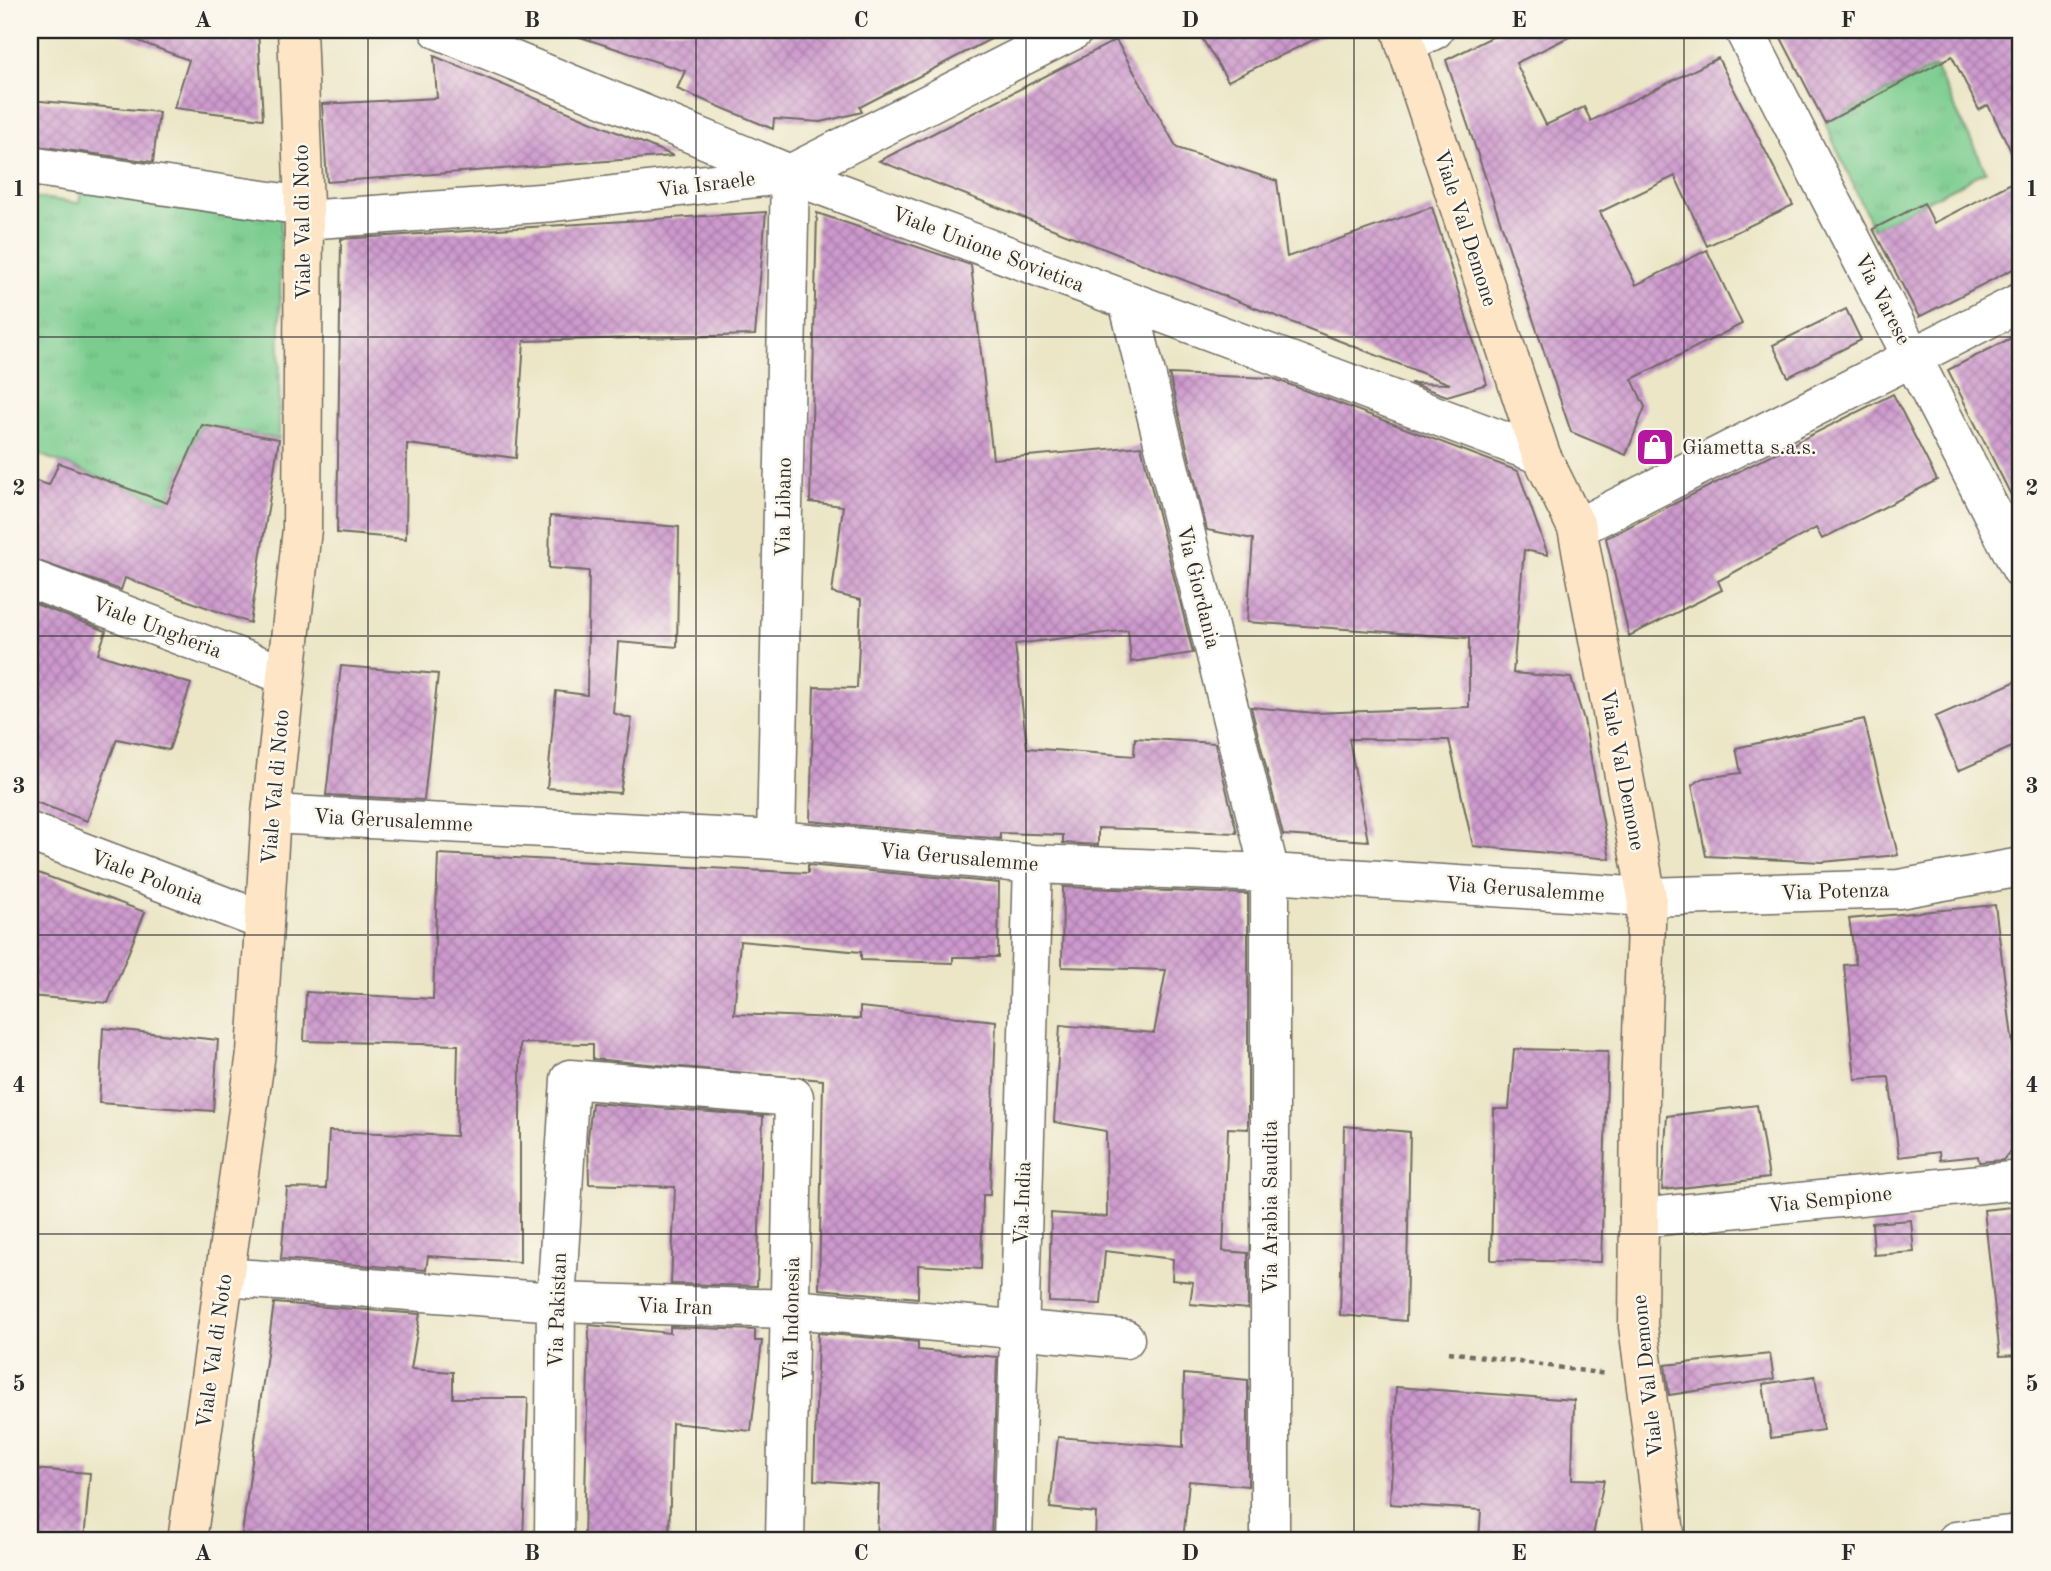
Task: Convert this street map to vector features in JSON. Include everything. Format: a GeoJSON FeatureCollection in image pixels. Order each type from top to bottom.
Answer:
{"type":"FeatureCollection","features":[{"type":"Feature","properties":{"kind":"street","name":"Viale Val di Noto"},"geometry":{"type":"LineString","coordinates":[[187,1541],[256,1053],[271,814],[302,529],[304,213],[297,30]]}},
{"type":"Feature","properties":{"kind":"street","name":"Viale Unione Sovietica"},"geometry":{"type":"LineString","coordinates":[[439,30],[790,174],[1541,455]]}},
{"type":"Feature","properties":{"kind":"street","name":"Via Israele"},"geometry":{"type":"LineString","coordinates":[[30,166],[304,213],[554,202],[790,174],[1074,30]]}},
{"type":"Feature","properties":{"kind":"street","name":"Via Varese"},"geometry":{"type":"LineString","coordinates":[[1744,30],[2021,569]]}},
{"type":"Feature","properties":{"kind":"street","name":"Viale Val Demone"},"geometry":{"type":"LineString","coordinates":[[1413,34],[1541,455],[1577,528],[1647,897],[1638,1326],[1666,1541]]}},
{"type":"Feature","properties":{"kind":"street","name":"Via Libano"},"geometry":{"type":"LineString","coordinates":[[776,840],[790,174]]}},
{"type":"Feature","properties":{"kind":"street","name":"Via Giordania"},"geometry":{"type":"LineString","coordinates":[[1128,301],[1270,873]]}},
{"type":"Feature","properties":{"kind":"street"},"geometry":{"type":"LineString","coordinates":[[1577,528],[2021,302]]}},
{"type":"Feature","properties":{"kind":"street","name":"Viale Ungheria"},"geometry":{"type":"LineString","coordinates":[[30,579],[285,675]]}},
{"type":"Feature","properties":{"kind":"street","name":"Via Gerusalemme"},"geometry":{"type":"LineString","coordinates":[[271,814],[776,840],[1033,864],[1270,873],[1647,897]]}},
{"type":"Feature","properties":{"kind":"street","name":"Viale Polonia"},"geometry":{"type":"LineString","coordinates":[[30,832],[264,920]]}},
{"type":"Feature","properties":{"kind":"street","name":"Via India"},"geometry":{"type":"LineString","coordinates":[[1013,1541],[1017,1328],[1033,864]]}},
{"type":"Feature","properties":{"kind":"street","name":"Via Potenza"},"geometry":{"type":"LineString","coordinates":[[1647,897],[1899,889],[2021,867]]}},
{"type":"Feature","properties":{"kind":"street","name":"Via Arabia Saudita"},"geometry":{"type":"LineString","coordinates":[[1270,873],[1270,1541]]}},
{"type":"Feature","properties":{"kind":"street","name":"Via Indonesia"},"geometry":{"type":"LineString","coordinates":[[570,1079],[794,1097],[792,1309],[785,1541]]}},
{"type":"Feature","properties":{"kind":"street","name":"Via Pakistan"},"geometry":{"type":"LineString","coordinates":[[554,1541],[556,1302],[570,1079]]}},
{"type":"Feature","properties":{"kind":"street","name":"Via Sempione"},"geometry":{"type":"LineString","coordinates":[[1639,1218],[2021,1180]]}},
{"type":"Feature","properties":{"kind":"street","name":"Via Iran"},"geometry":{"type":"LineString","coordinates":[[224,1277],[556,1302],[792,1309],[1125,1339]]}},
{"type":"Feature","properties":{"kind":"street"},"geometry":{"type":"LineString","coordinates":[[1956,1541],[2021,1534]]}},
{"type":"Feature","properties":{"kind":"path"},"geometry":{"type":"LineString","coordinates":[[1450,1352],[1645,1380]]}},
{"type":"Feature","properties":{"kind":"green space"},"geometry":{"type":"Polygon","coordinates":[[[1935,67],[1986,171],[1873,229],[1825,123],[1935,67]]]}},
{"type":"Feature","properties":{"kind":"green space"},"geometry":{"type":"Polygon","coordinates":[[[83,183],[281,215],[279,439],[202,425],[167,503],[30,451],[30,197],[79,203],[83,183]]]}},
{"type":"Feature","properties":{"kind":"building"},"geometry":{"type":"Polygon","coordinates":[[[117,30],[258,30],[263,119],[174,108],[189,60],[117,33],[117,30]]]}},
{"type":"Feature","properties":{"kind":"building"},"geometry":{"type":"Polygon","coordinates":[[[578,30],[1008,30],[860,107],[862,112],[821,122],[774,119],[773,129],[677,89],[685,71],[577,36],[578,30]]]}},
{"type":"Feature","properties":{"kind":"building"},"geometry":{"type":"Polygon","coordinates":[[[1197,30],[1334,30],[1228,81],[1197,30]]]}},
{"type":"Feature","properties":{"kind":"building"},"geometry":{"type":"Polygon","coordinates":[[[1506,30],[1583,30],[1516,63],[1546,125],[1584,107],[1591,121],[1718,58],[1793,205],[1707,246],[1675,176],[1600,212],[1636,285],[1707,250],[1742,324],[1632,379],[1645,407],[1626,455],[1571,432],[1446,60],[1506,30]]]}},
{"type":"Feature","properties":{"kind":"building"},"geometry":{"type":"Polygon","coordinates":[[[1777,30],[2021,30],[2021,171],[1988,105],[1979,110],[1952,56],[1825,123],[1777,30]]]}},
{"type":"Feature","properties":{"kind":"building"},"geometry":{"type":"Polygon","coordinates":[[[1116,40],[1177,148],[1277,181],[1287,257],[1432,207],[1487,384],[1447,396],[1410,383],[1450,384],[879,161],[1116,40]]]}},
{"type":"Feature","properties":{"kind":"building"},"geometry":{"type":"Polygon","coordinates":[[[434,56],[674,156],[327,182],[322,104],[437,98],[434,56]]]}},
{"type":"Feature","properties":{"kind":"building"},"geometry":{"type":"Polygon","coordinates":[[[30,100],[159,112],[153,162],[30,145],[30,100]]]}},
{"type":"Feature","properties":{"kind":"building"},"geometry":{"type":"Polygon","coordinates":[[[2021,178],[2021,265],[1919,317],[1873,229],[1924,203],[1934,223],[2021,178]]]}},
{"type":"Feature","properties":{"kind":"building"},"geometry":{"type":"Polygon","coordinates":[[[766,212],[755,335],[524,341],[516,458],[407,444],[406,539],[337,533],[341,239],[766,212]]]}},
{"type":"Feature","properties":{"kind":"building"},"geometry":{"type":"Polygon","coordinates":[[[817,213],[971,265],[993,459],[1141,446],[1193,653],[1131,662],[1128,630],[1015,644],[1027,748],[1134,756],[1135,738],[1215,743],[1237,833],[1098,828],[1098,845],[1063,843],[1063,835],[1000,833],[1000,839],[810,821],[814,687],[857,688],[861,600],[832,593],[843,506],[810,502],[817,213]]]}},
{"type":"Feature","properties":{"kind":"building"},"geometry":{"type":"Polygon","coordinates":[[[1846,309],[1861,340],[1788,377],[1773,345],[1846,309]]]}},
{"type":"Feature","properties":{"kind":"building"},"geometry":{"type":"Polygon","coordinates":[[[2021,333],[2021,515],[1948,370],[2021,333]]]}},
{"type":"Feature","properties":{"kind":"building"},"geometry":{"type":"Polygon","coordinates":[[[1169,374],[1272,378],[1518,471],[1548,555],[1524,550],[1513,673],[1571,678],[1584,720],[1610,859],[1473,846],[1449,740],[1349,739],[1368,841],[1283,835],[1251,707],[1315,713],[1469,707],[1469,638],[1247,622],[1253,539],[1207,530],[1169,374]]]}},
{"type":"Feature","properties":{"kind":"building"},"geometry":{"type":"Polygon","coordinates":[[[1893,394],[1937,480],[1822,539],[1816,528],[1718,581],[1722,590],[1629,636],[1606,538],[1893,394]]]}},
{"type":"Feature","properties":{"kind":"building"},"geometry":{"type":"Polygon","coordinates":[[[202,425],[279,439],[250,623],[125,578],[121,590],[30,558],[30,479],[49,485],[59,463],[167,503],[202,425]]]}},
{"type":"Feature","properties":{"kind":"building"},"geometry":{"type":"Polygon","coordinates":[[[550,516],[679,527],[677,647],[618,642],[613,713],[632,719],[620,793],[547,788],[556,691],[587,695],[589,571],[549,568],[550,516]]]}},
{"type":"Feature","properties":{"kind":"building"},"geometry":{"type":"Polygon","coordinates":[[[30,602],[106,631],[98,654],[191,684],[169,750],[117,739],[87,821],[30,800],[30,602]]]}},
{"type":"Feature","properties":{"kind":"building"},"geometry":{"type":"Polygon","coordinates":[[[341,666],[438,674],[424,800],[326,795],[341,666]]]}},
{"type":"Feature","properties":{"kind":"building"},"geometry":{"type":"Polygon","coordinates":[[[2021,679],[2021,743],[1958,771],[1935,717],[2021,679]]]}},
{"type":"Feature","properties":{"kind":"building"},"geometry":{"type":"Polygon","coordinates":[[[1864,719],[1898,855],[1822,862],[1706,856],[1692,785],[1704,778],[1741,773],[1736,748],[1864,719]]]}},
{"type":"Feature","properties":{"kind":"building"},"geometry":{"type":"Polygon","coordinates":[[[438,854],[808,873],[808,865],[999,883],[998,957],[953,957],[953,963],[861,960],[861,952],[740,941],[734,1014],[860,1019],[860,1007],[996,1021],[990,1195],[983,1195],[981,1269],[918,1265],[918,1298],[819,1289],[823,1080],[593,1059],[593,1044],[520,1043],[520,1262],[428,1256],[426,1270],[281,1259],[287,1188],[326,1189],[329,1131],[456,1136],[458,1045],[304,1041],[306,992],[433,999],[438,854]]]}},
{"type":"Feature","properties":{"kind":"building"},"geometry":{"type":"Polygon","coordinates":[[[30,870],[145,912],[108,1003],[30,996],[30,870]]]}},
{"type":"Feature","properties":{"kind":"building"},"geometry":{"type":"Polygon","coordinates":[[[1063,887],[1248,894],[1248,1129],[1228,1128],[1223,1251],[1248,1253],[1248,1309],[1190,1304],[1193,1282],[1172,1280],[1173,1259],[1105,1251],[1101,1304],[1049,1302],[1051,1213],[1107,1217],[1106,1131],[1054,1122],[1060,1025],[1154,1033],[1166,970],[1062,967],[1063,887]]]}},
{"type":"Feature","properties":{"kind":"building"},"geometry":{"type":"Polygon","coordinates":[[[1995,905],[2021,1107],[2021,1137],[2003,1160],[1979,1162],[1978,1156],[1940,1160],[1939,1152],[1899,1157],[1889,1077],[1855,1079],[1844,965],[1856,964],[1849,919],[1995,905]]]}},
{"type":"Feature","properties":{"kind":"building"},"geometry":{"type":"Polygon","coordinates":[[[103,1028],[218,1040],[213,1111],[99,1103],[103,1028]]]}},
{"type":"Feature","properties":{"kind":"building"},"geometry":{"type":"Polygon","coordinates":[[[1514,1049],[1608,1051],[1601,1262],[1491,1260],[1494,1109],[1509,1109],[1514,1049]]]}},
{"type":"Feature","properties":{"kind":"building"},"geometry":{"type":"Polygon","coordinates":[[[592,1103],[763,1116],[757,1286],[671,1284],[675,1187],[589,1184],[588,1138],[592,1103]]]}},
{"type":"Feature","properties":{"kind":"building"},"geometry":{"type":"Polygon","coordinates":[[[1757,1105],[1769,1178],[1662,1190],[1667,1116],[1757,1105]]]}},
{"type":"Feature","properties":{"kind":"building"},"geometry":{"type":"Polygon","coordinates":[[[1344,1126],[1410,1132],[1406,1321],[1340,1315],[1344,1126]]]}},
{"type":"Feature","properties":{"kind":"building"},"geometry":{"type":"Polygon","coordinates":[[[2021,1206],[2021,1355],[2000,1356],[1984,1210],[2021,1206]]]}},
{"type":"Feature","properties":{"kind":"building"},"geometry":{"type":"Polygon","coordinates":[[[1911,1220],[1914,1252],[1874,1255],[1872,1223],[1911,1220]]]}},
{"type":"Feature","properties":{"kind":"building"},"geometry":{"type":"Polygon","coordinates":[[[274,1303],[420,1314],[411,1369],[453,1372],[453,1398],[528,1398],[523,1541],[241,1541],[274,1303]]]}},
{"type":"Feature","properties":{"kind":"building"},"geometry":{"type":"Polygon","coordinates":[[[589,1325],[670,1333],[670,1327],[755,1330],[755,1341],[762,1341],[751,1431],[672,1423],[669,1541],[584,1541],[589,1325]]]}},
{"type":"Feature","properties":{"kind":"building"},"geometry":{"type":"Polygon","coordinates":[[[818,1333],[918,1342],[918,1350],[997,1357],[991,1541],[877,1541],[879,1485],[814,1480],[818,1333]]]}},
{"type":"Feature","properties":{"kind":"building"},"geometry":{"type":"Polygon","coordinates":[[[1770,1354],[1774,1379],[1669,1395],[1665,1365],[1770,1354]]]}},
{"type":"Feature","properties":{"kind":"building"},"geometry":{"type":"Polygon","coordinates":[[[1184,1374],[1248,1380],[1248,1486],[1189,1481],[1183,1541],[1095,1541],[1096,1513],[1050,1508],[1058,1437],[1183,1447],[1184,1374]]]}},
{"type":"Feature","properties":{"kind":"building"},"geometry":{"type":"Polygon","coordinates":[[[1815,1376],[1823,1430],[1771,1438],[1763,1384],[1815,1376]]]}},
{"type":"Feature","properties":{"kind":"building"},"geometry":{"type":"Polygon","coordinates":[[[1396,1387],[1574,1400],[1572,1479],[1604,1480],[1592,1541],[1479,1541],[1481,1510],[1390,1504],[1396,1387]]]}},
{"type":"Feature","properties":{"kind":"building"},"geometry":{"type":"Polygon","coordinates":[[[30,1469],[90,1473],[84,1541],[30,1541],[30,1469]]]}},
{"type":"Feature","properties":{"kind":"place","name":"Giametta s.a.s."},"geometry":{"type":"Point","coordinates":[1655,447]}}]}
